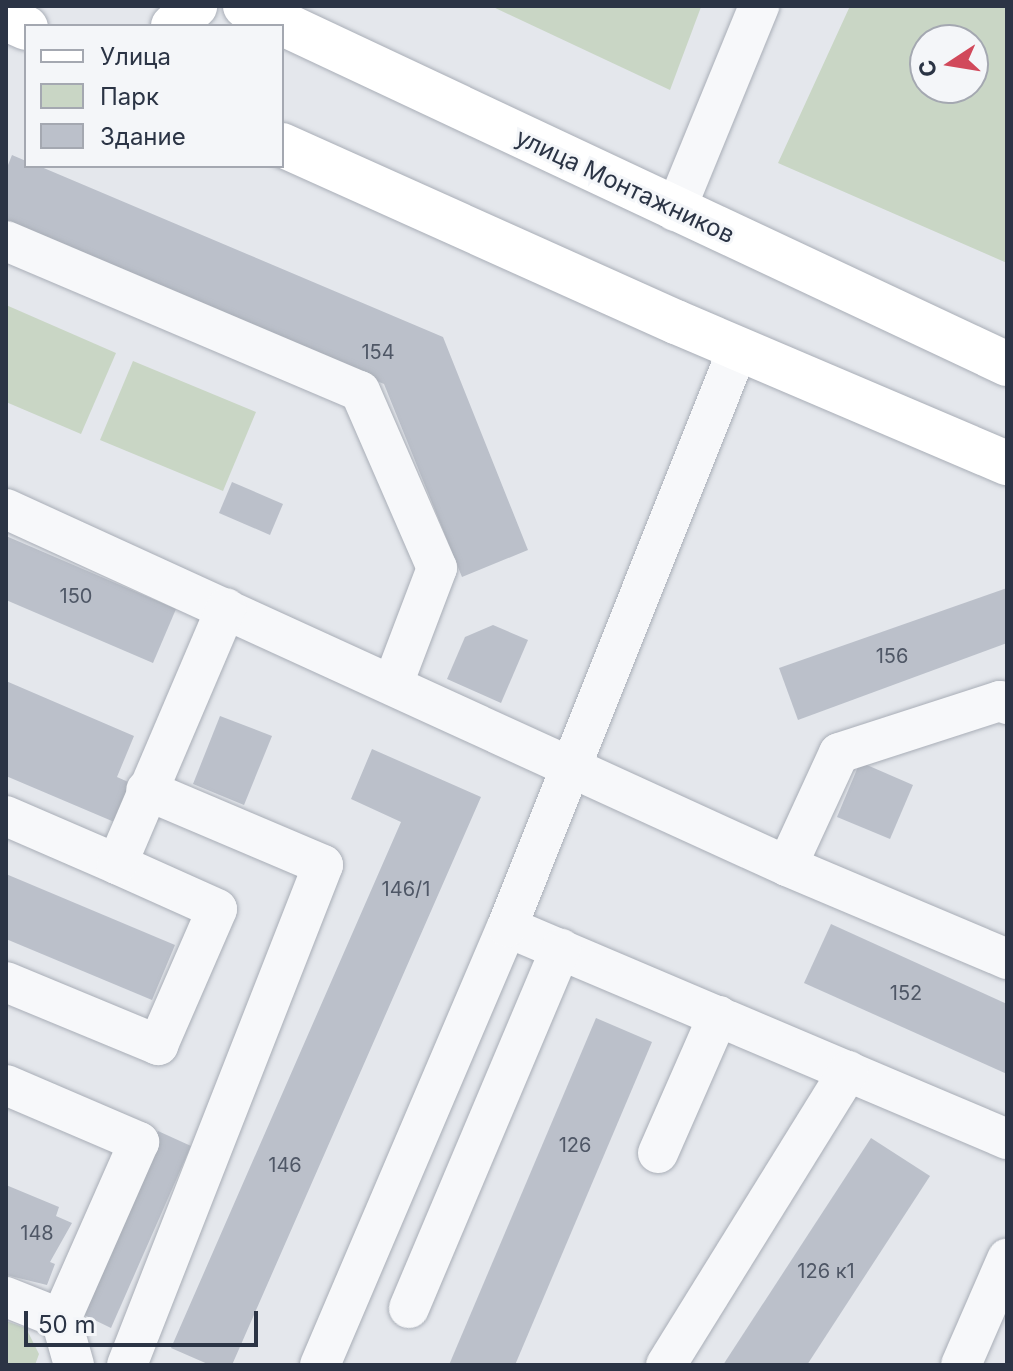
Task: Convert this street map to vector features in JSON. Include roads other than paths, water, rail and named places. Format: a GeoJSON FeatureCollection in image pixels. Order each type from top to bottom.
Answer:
{"type":"FeatureCollection","features":[{"type":"Feature","properties":{"kind":"main road"},"geometry":{"type":"LineString","coordinates":[[175,24],[195,6]]}},
{"type":"Feature","properties":{"kind":"main road","name":"улица Монтажников"},"geometry":{"type":"LineString","coordinates":[[245,6],[283,24]]}},
{"type":"Feature","properties":{"kind":"main road","name":"улица Монтажников"},"geometry":{"type":"LineString","coordinates":[[284,25],[675,211],[1007,364]]}},
{"type":"Feature","properties":{"kind":"main road"},"geometry":{"type":"LineString","coordinates":[[284,146],[738,349],[1007,463]]}},
{"type":"Feature","properties":{"kind":"street"},"geometry":{"type":"LineString","coordinates":[[675,211],[759,6]]}},
{"type":"Feature","properties":{"kind":"street"},"geometry":{"type":"LineString","coordinates":[[6,241],[360,391],[437,568],[393,684]]}},
{"type":"Feature","properties":{"kind":"street"},"geometry":{"type":"LineString","coordinates":[[320,1365],[507,927],[738,349]]}},
{"type":"Feature","properties":{"kind":"street"},"geometry":{"type":"LineString","coordinates":[[6,509],[393,684],[571,769],[787,866],[1007,959]]}},
{"type":"Feature","properties":{"kind":"street"},"geometry":{"type":"LineString","coordinates":[[117,864],[226,608]]}},
{"type":"Feature","properties":{"kind":"street"},"geometry":{"type":"LineString","coordinates":[[787,866],[839,753],[1000,701],[1007,704]]}},
{"type":"Feature","properties":{"kind":"street"},"geometry":{"type":"LineString","coordinates":[[127,1365],[323,865],[146,790]]}},
{"type":"Feature","properties":{"kind":"street"},"geometry":{"type":"LineString","coordinates":[[6,816],[217,909],[158,1045],[6,982]]}},
{"type":"Feature","properties":{"kind":"street"},"geometry":{"type":"LineString","coordinates":[[507,927],[1007,1139]]}},
{"type":"Feature","properties":{"kind":"street"},"geometry":{"type":"LineString","coordinates":[[409,1308],[561,949]]}},
{"type":"Feature","properties":{"kind":"street"},"geometry":{"type":"LineString","coordinates":[[658,1153],[718,1016]]}},
{"type":"Feature","properties":{"kind":"street"},"geometry":{"type":"LineString","coordinates":[[666,1365],[848,1071]]}},
{"type":"Feature","properties":{"kind":"street"},"geometry":{"type":"LineString","coordinates":[[6,1085],[139,1142],[61,1319],[74,1365]]}},
{"type":"Feature","properties":{"kind":"street"},"geometry":{"type":"LineString","coordinates":[[961,1365],[1007,1259]]}},
{"type":"Feature","properties":{"kind":"street"},"geometry":{"type":"LineString","coordinates":[[6,1297],[61,1319]]}}]}
